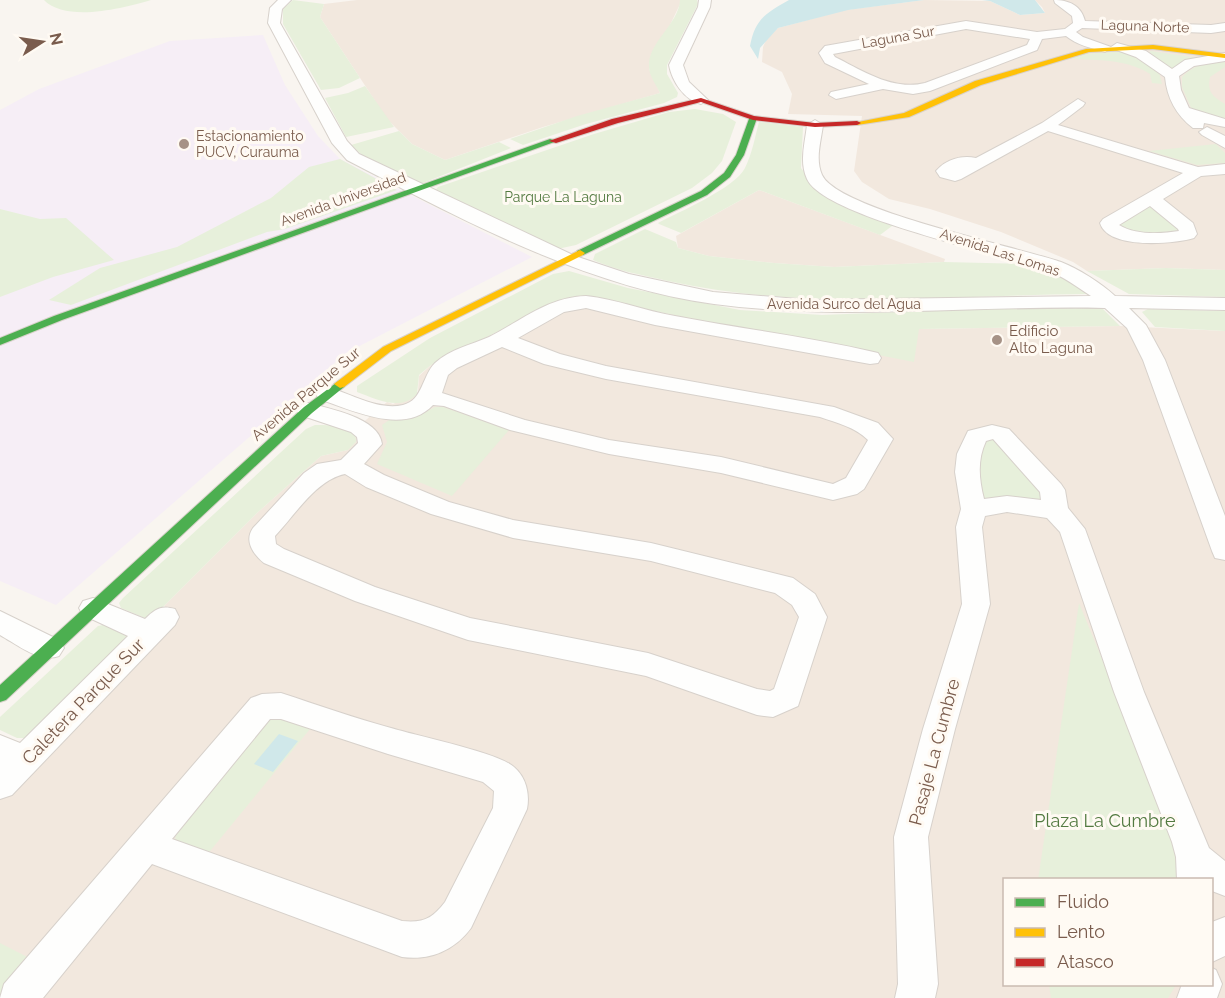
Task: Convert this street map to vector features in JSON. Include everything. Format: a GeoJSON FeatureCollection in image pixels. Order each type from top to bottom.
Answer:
{"type":"FeatureCollection","features":[{"type":"Feature","properties":{"kind":"street","name":"Avenida Surco del Agua"},"geometry":{"type":"LineString","coordinates":[[285,0],[276,8],[274,23],[340,143],[353,157],[567,261],[624,279],[713,298],[757,303],[821,306],[1112,301],[1225,304]]}},
{"type":"Feature","properties":{"kind":"street"},"geometry":{"type":"LineString","coordinates":[[705,0],[676,65],[676,71],[688,89],[701,100],[721,109],[753,118],[815,125],[866,123],[906,115],[978,83],[1081,51],[1111,48]]}},
{"type":"Feature","properties":{"kind":"street","name":"Laguna Norte"},"geometry":{"type":"LineString","coordinates":[[1059,1],[1073,9],[1079,18],[1074,28],[1225,28]]}},
{"type":"Feature","properties":{"kind":"street","name":"Laguna Sur"},"geometry":{"type":"LineString","coordinates":[[1041,35],[1032,47],[1017,54],[924,88],[909,89],[883,85],[830,60],[826,53],[830,49],[966,25],[1041,35],[1074,28]]}},
{"type":"Feature","properties":{"kind":"street"},"geometry":{"type":"LineString","coordinates":[[1074,28],[1079,40],[1111,48],[1225,56]]}},
{"type":"Feature","properties":{"kind":"street"},"geometry":{"type":"LineString","coordinates":[[1041,35],[1066,42],[1081,51]]}},
{"type":"Feature","properties":{"kind":"street"},"geometry":{"type":"LineString","coordinates":[[1147,51],[1172,75],[1173,88],[1182,109],[1225,135]]}},
{"type":"Feature","properties":{"kind":"street"},"geometry":{"type":"LineString","coordinates":[[1172,75],[1201,56]]}},
{"type":"Feature","properties":{"kind":"street","name":"Laguna Sur"},"geometry":{"type":"LineString","coordinates":[[836,95],[883,85]]}},
{"type":"Feature","properties":{"kind":"street"},"geometry":{"type":"LineString","coordinates":[[673,106],[684,100],[688,89]]}},
{"type":"Feature","properties":{"kind":"street","name":"Avenida Universidad"},"geometry":{"type":"LineString","coordinates":[[0,342],[69,314],[590,128],[701,100]]}},
{"type":"Feature","properties":{"kind":"street"},"geometry":{"type":"LineString","coordinates":[[977,163],[1047,126],[1078,103]]}},
{"type":"Feature","properties":{"kind":"street"},"geometry":{"type":"LineString","coordinates":[[673,106],[721,109]]}},
{"type":"Feature","properties":{"kind":"street"},"geometry":{"type":"LineString","coordinates":[[1062,114],[1097,141]]}},
{"type":"Feature","properties":{"kind":"street","name":"Avenida Parque Sur"},"geometry":{"type":"LineString","coordinates":[[0,695],[327,394],[387,349],[480,301],[704,193],[727,176],[740,154],[753,118]]}},
{"type":"Feature","properties":{"kind":"street","name":"Avenida Las Lomas"},"geometry":{"type":"LineString","coordinates":[[815,125],[810,161],[815,179],[837,197],[870,212],[1056,267],[1083,281],[1112,301],[1136,325],[1154,360],[1225,551]]}},
{"type":"Feature","properties":{"kind":"street"},"geometry":{"type":"LineString","coordinates":[[1210,125],[1225,143]]}},
{"type":"Feature","properties":{"kind":"street"},"geometry":{"type":"LineString","coordinates":[[1047,126],[1197,172],[1225,169]]}},
{"type":"Feature","properties":{"kind":"street"},"geometry":{"type":"LineString","coordinates":[[1153,200],[1197,172]]}},
{"type":"Feature","properties":{"kind":"street"},"geometry":{"type":"LineString","coordinates":[[327,394],[377,410],[395,413],[413,409],[428,398],[435,376],[450,363],[501,339],[563,305],[585,301],[651,318],[812,345],[870,358]]}},
{"type":"Feature","properties":{"kind":"street"},"geometry":{"type":"LineString","coordinates":[[428,398],[447,400],[518,425],[609,447],[721,465],[833,492],[850,488],[858,482],[881,440],[876,430],[840,416],[586,366],[551,358],[501,339]]}},
{"type":"Feature","properties":{"kind":"street"},"geometry":{"type":"LineString","coordinates":[[308,410],[358,427],[369,435],[368,448],[349,466],[327,470],[313,479],[262,534],[261,542],[274,556],[365,594],[468,629],[562,650],[648,665],[757,702],[773,704],[787,697],[813,617],[809,604],[802,595],[783,585],[651,552],[513,529],[440,508],[375,481],[349,466]]}},
{"type":"Feature","properties":{"kind":"street","name":"Pasaje La Cumbre"},"geometry":{"type":"LineString","coordinates":[[915,998],[918,984],[911,837],[939,729],[976,604],[969,528],[974,509],[965,474],[976,436],[992,432],[1002,434],[1052,490],[1055,511],[1072,529],[1194,868],[1225,879]]}},
{"type":"Feature","properties":{"kind":"street"},"geometry":{"type":"LineString","coordinates":[[974,509],[1007,504],[1055,511]]}},
{"type":"Feature","properties":{"kind":"street","name":"Caletera Parque Sur"},"geometry":{"type":"LineString","coordinates":[[0,785],[13,754],[157,625],[93,608]]}},
{"type":"Feature","properties":{"kind":"street"},"geometry":{"type":"LineString","coordinates":[[0,622],[49,648]]}},
{"type":"Feature","properties":{"kind":"street"},"geometry":{"type":"LineString","coordinates":[[18,998],[262,707],[281,706],[388,741],[492,770],[501,775],[512,790],[510,809],[451,926],[440,935],[415,942],[146,846]]}},
{"type":"Feature","properties":{"kind":"shaded area"},"geometry":{"type":"Polygon","coordinates":[[[357,0],[680,0],[681,2],[649,69],[660,93],[543,127],[445,160],[412,144],[387,119],[320,17],[324,4],[357,0]]]}},
{"type":"Feature","properties":{"kind":"shaded area"},"geometry":{"type":"Polygon","coordinates":[[[924,0],[990,1],[1020,15],[1045,13],[1035,0],[1225,0],[1225,270],[1166,268],[1087,271],[1073,262],[1001,232],[930,209],[889,199],[862,182],[854,171],[862,116],[788,114],[792,94],[782,72],[762,62],[763,47],[767,38],[778,28],[845,10],[924,0]]]}},
{"type":"Feature","properties":{"kind":"shaded area"},"geometry":{"type":"Polygon","coordinates":[[[263,35],[285,85],[318,136],[340,159],[532,257],[346,353],[56,605],[0,581],[0,110],[39,89],[170,41],[263,35]]]}},
{"type":"Feature","properties":{"kind":"shaded area"},"geometry":{"type":"Polygon","coordinates":[[[759,190],[945,259],[944,262],[834,267],[709,256],[678,248],[676,236],[759,190]]]}},
{"type":"Feature","properties":{"kind":"shaded area"},"geometry":{"type":"Polygon","coordinates":[[[577,296],[656,313],[919,329],[1120,326],[1225,331],[1225,998],[0,998],[0,796],[178,613],[164,606],[257,513],[321,456],[348,450],[353,431],[387,402],[393,404],[418,392],[419,376],[431,365],[562,299],[577,296]]]}},
{"type":"Feature","properties":{"kind":"green space"},"geometry":{"type":"Polygon","coordinates":[[[44,0],[151,0],[111,10],[80,12],[54,7],[44,0]]]}},
{"type":"Feature","properties":{"kind":"green space"},"geometry":{"type":"Polygon","coordinates":[[[293,0],[324,4],[320,17],[360,78],[339,88],[321,90],[283,24],[283,9],[293,0]]]}},
{"type":"Feature","properties":{"kind":"green space"},"geometry":{"type":"Polygon","coordinates":[[[680,0],[697,0],[698,4],[667,65],[667,74],[678,93],[677,97],[664,103],[586,124],[523,145],[510,139],[577,116],[660,93],[650,74],[650,58],[674,17],[680,0]]]}},
{"type":"Feature","properties":{"kind":"green space"},"geometry":{"type":"Polygon","coordinates":[[[1128,51],[1159,72],[1162,84],[1152,83],[1150,74],[1132,65],[1112,61],[1071,59],[1084,54],[1128,51]]]}},
{"type":"Feature","properties":{"kind":"green space"},"geometry":{"type":"Polygon","coordinates":[[[1151,51],[1198,58],[1171,69],[1148,53],[1151,51]]]}},
{"type":"Feature","properties":{"kind":"green space"},"geometry":{"type":"Polygon","coordinates":[[[1225,59],[1225,67],[1210,77],[1209,86],[1214,96],[1225,104],[1225,122],[1192,110],[1182,87],[1182,77],[1202,64],[1225,59]]]}},
{"type":"Feature","properties":{"kind":"green space"},"geometry":{"type":"Polygon","coordinates":[[[365,86],[394,127],[346,137],[325,98],[348,93],[365,86]]]}},
{"type":"Feature","properties":{"kind":"green space","name":"Parque La Laguna"},"geometry":{"type":"Polygon","coordinates":[[[695,109],[723,114],[736,122],[722,161],[712,173],[692,188],[576,245],[562,248],[547,247],[435,191],[438,187],[594,134],[669,112],[695,109]]]}},
{"type":"Feature","properties":{"kind":"green space"},"geometry":{"type":"Polygon","coordinates":[[[759,122],[803,127],[801,168],[815,186],[896,223],[880,235],[759,190],[681,233],[659,224],[719,191],[739,176],[750,157],[759,122]]]}},
{"type":"Feature","properties":{"kind":"green space"},"geometry":{"type":"Polygon","coordinates":[[[399,131],[412,144],[445,160],[499,142],[511,148],[423,183],[415,182],[362,155],[351,145],[399,131]]]}},
{"type":"Feature","properties":{"kind":"green space"},"geometry":{"type":"Polygon","coordinates":[[[1216,144],[1225,153],[1225,163],[1197,165],[1149,151],[1216,144]]]}},
{"type":"Feature","properties":{"kind":"green space"},"geometry":{"type":"Polygon","coordinates":[[[340,159],[397,190],[285,229],[267,232],[71,305],[49,300],[100,268],[177,247],[271,198],[309,167],[340,159]]]}},
{"type":"Feature","properties":{"kind":"green space"},"geometry":{"type":"Polygon","coordinates":[[[1150,206],[1184,228],[1180,233],[1128,234],[1115,226],[1150,206]]]}},
{"type":"Feature","properties":{"kind":"green space"},"geometry":{"type":"Polygon","coordinates":[[[0,209],[40,219],[66,218],[114,260],[53,277],[0,297],[0,209]]]}},
{"type":"Feature","properties":{"kind":"green space"},"geometry":{"type":"Polygon","coordinates":[[[645,229],[676,242],[678,248],[709,256],[774,263],[834,267],[944,262],[1032,264],[1054,272],[1089,294],[878,300],[773,296],[668,281],[621,270],[593,260],[595,254],[645,229]]]}},
{"type":"Feature","properties":{"kind":"green space"},"geometry":{"type":"Polygon","coordinates":[[[1166,268],[1225,270],[1225,297],[1129,294],[1087,271],[1166,268]]]}},
{"type":"Feature","properties":{"kind":"green space"},"geometry":{"type":"Polygon","coordinates":[[[569,271],[628,288],[740,310],[822,315],[1027,307],[1102,308],[1120,326],[919,329],[914,362],[577,296],[562,299],[431,365],[419,375],[417,394],[411,399],[404,402],[388,402],[357,392],[357,386],[430,338],[553,274],[569,271]]]}},
{"type":"Feature","properties":{"kind":"green space"},"geometry":{"type":"Polygon","coordinates":[[[1148,309],[1225,311],[1225,331],[1155,327],[1142,312],[1148,309]]]}},
{"type":"Feature","properties":{"kind":"green space"},"geometry":{"type":"Polygon","coordinates":[[[435,407],[443,407],[509,430],[452,496],[377,464],[387,442],[382,425],[392,418],[416,417],[435,407]]]}},
{"type":"Feature","properties":{"kind":"green space"},"geometry":{"type":"Polygon","coordinates":[[[315,425],[347,429],[355,436],[356,442],[348,450],[321,456],[257,513],[152,618],[145,618],[121,608],[119,603],[123,598],[306,429],[315,425]]]}},
{"type":"Feature","properties":{"kind":"green space"},"geometry":{"type":"Polygon","coordinates":[[[991,436],[1046,490],[1050,507],[980,501],[979,443],[991,436]]]}},
{"type":"Feature","properties":{"kind":"green space","name":"Plaza La Cumbre"},"geometry":{"type":"Polygon","coordinates":[[[1079,603],[1177,842],[1183,878],[1038,878],[1079,603]]]}},
{"type":"Feature","properties":{"kind":"green space"},"geometry":{"type":"Polygon","coordinates":[[[107,624],[132,635],[26,738],[17,738],[0,730],[0,717],[98,626],[107,624]]]}},
{"type":"Feature","properties":{"kind":"green space"},"geometry":{"type":"Polygon","coordinates":[[[280,716],[310,729],[206,856],[175,841],[177,825],[266,721],[280,716]]]}},
{"type":"Feature","properties":{"kind":"green space"},"geometry":{"type":"Polygon","coordinates":[[[0,943],[37,962],[0,998],[0,943]]]}},
{"type":"Feature","properties":{"kind":"green space"},"geometry":{"type":"Polygon","coordinates":[[[1049,986],[1175,986],[1168,998],[1051,998],[1049,986]]]}},
{"type":"Feature","properties":{"kind":"water"},"geometry":{"type":"Polygon","coordinates":[[[789,0],[924,0],[848,10],[778,28],[760,48],[758,59],[750,46],[758,23],[768,13],[789,0]]]}},
{"type":"Feature","properties":{"kind":"water"},"geometry":{"type":"Polygon","coordinates":[[[982,0],[1035,0],[1045,13],[1020,15],[990,1],[982,0]]]}},
{"type":"Feature","properties":{"kind":"water"},"geometry":{"type":"Polygon","coordinates":[[[279,734],[298,741],[273,772],[254,764],[279,734]]]}},
{"type":"Feature","properties":{"kind":"traffic: fast"},"geometry":{"type":"LineString","coordinates":[[580,253],[704,193],[727,175],[740,155],[753,118]]}},
{"type":"Feature","properties":{"kind":"traffic: fast"},"geometry":{"type":"LineString","coordinates":[[0,342],[58,318],[553,141]]}},
{"type":"Feature","properties":{"kind":"traffic: fast"},"geometry":{"type":"LineString","coordinates":[[0,695],[308,410],[340,384]]}},
{"type":"Feature","properties":{"kind":"traffic: slow"},"geometry":{"type":"LineString","coordinates":[[857,123],[906,115],[978,83],[1088,50],[1153,47],[1225,56]]}},
{"type":"Feature","properties":{"kind":"traffic: slow"},"geometry":{"type":"LineString","coordinates":[[340,384],[387,349],[580,253]]}},
{"type":"Feature","properties":{"kind":"traffic: jam"},"geometry":{"type":"LineString","coordinates":[[553,141],[615,121],[701,100],[753,118],[815,125],[857,123]]}},
{"type":"Feature","properties":{"kind":"place","name":"Estacionamiento PUCV, Curauma"},"geometry":{"type":"Point","coordinates":[184,144]}},
{"type":"Feature","properties":{"kind":"place","name":"Edificio Alto Laguna"},"geometry":{"type":"Point","coordinates":[997,340]}}]}
